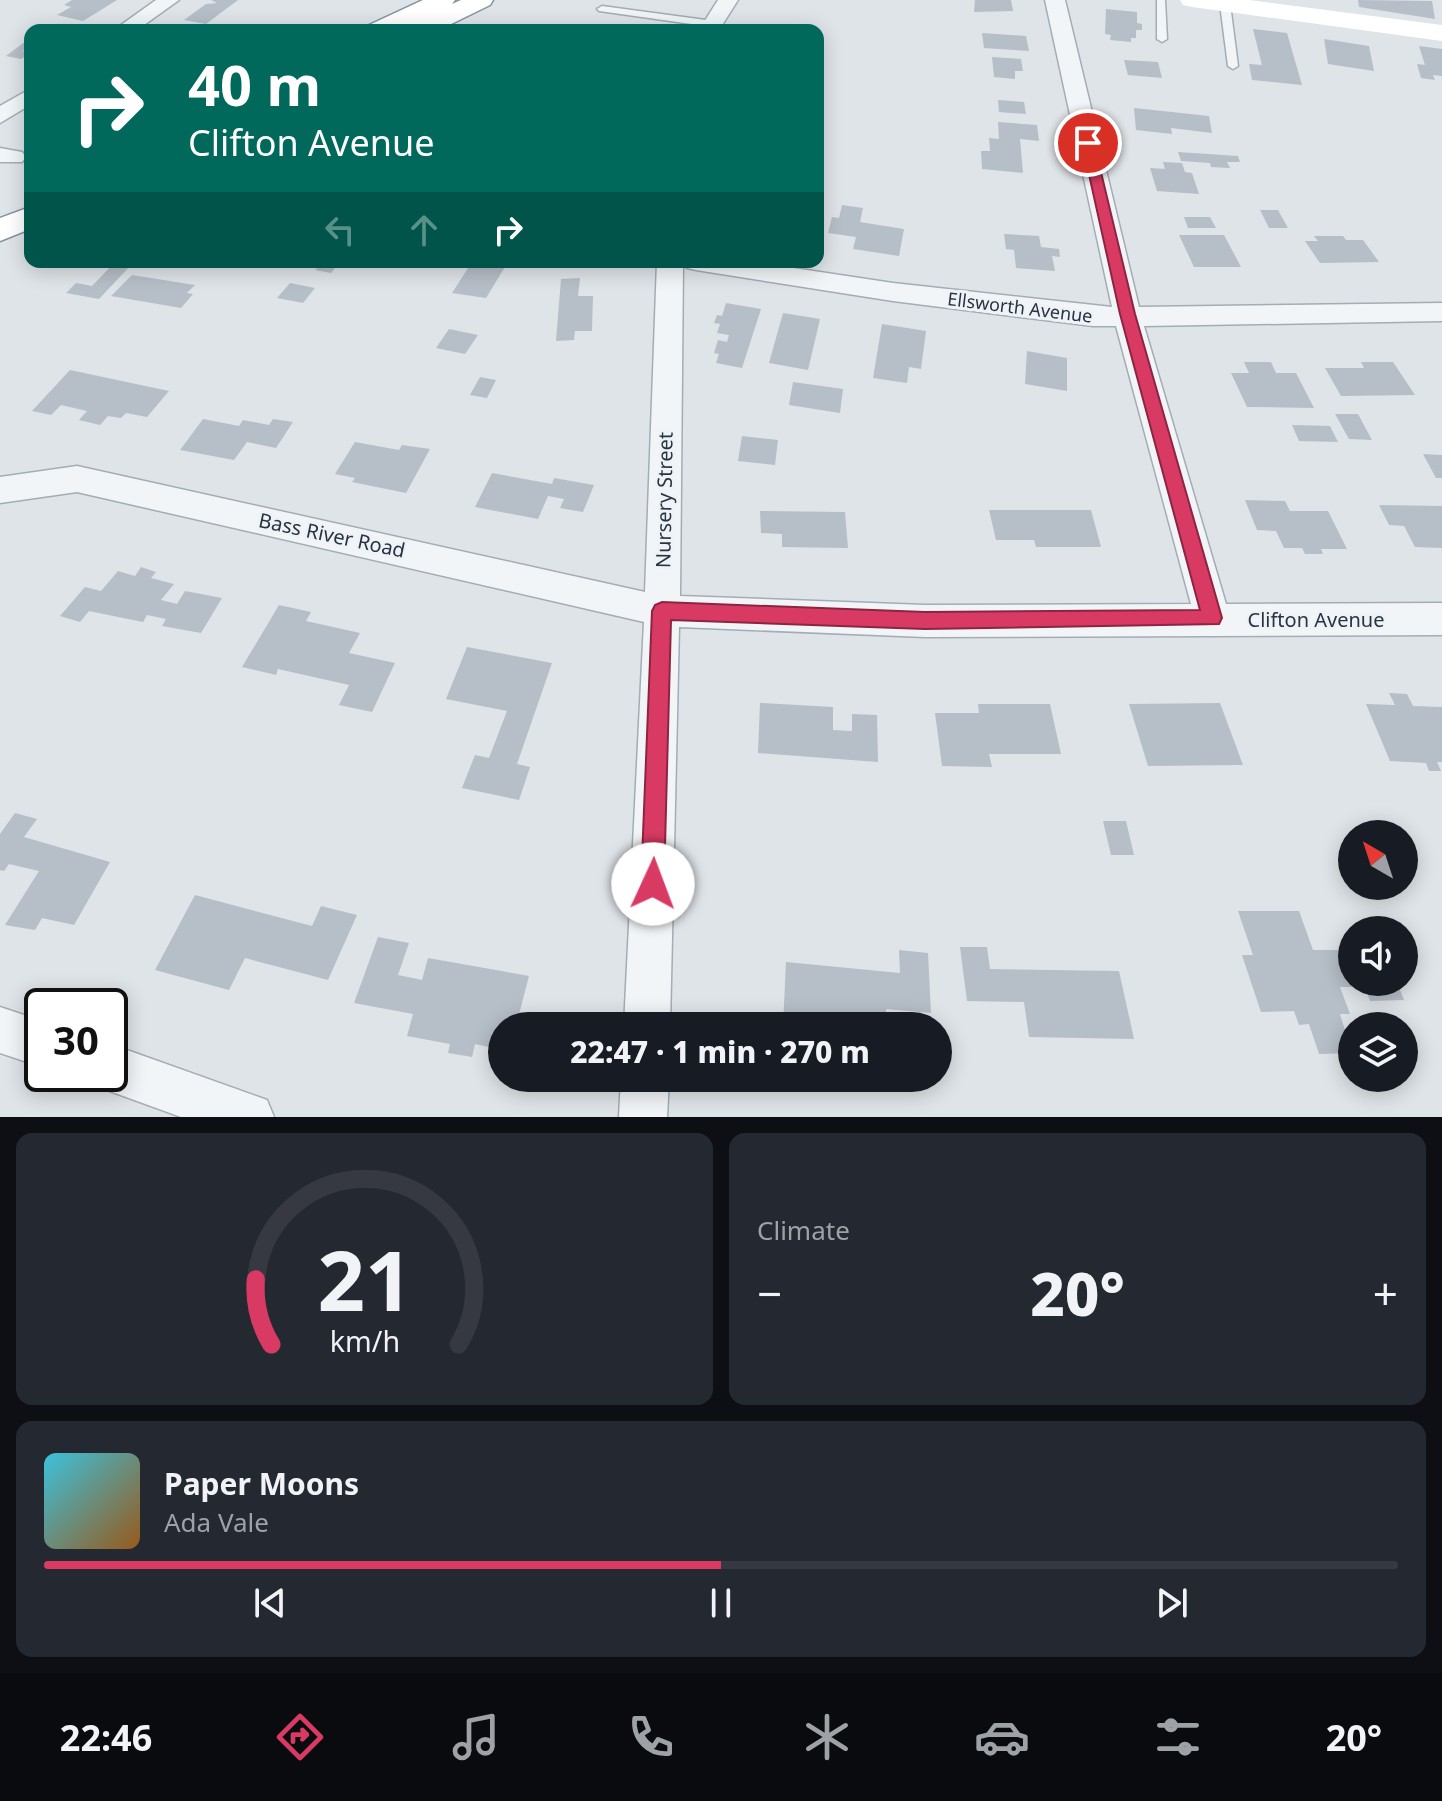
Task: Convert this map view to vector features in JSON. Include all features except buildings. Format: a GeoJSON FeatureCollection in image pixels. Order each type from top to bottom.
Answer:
{"type":"FeatureCollection","features":[{"type":"Feature","properties":{"kind":"main road"},"geometry":{"type":"LineString","coordinates":[[391,24],[443,0]]}},
{"type":"Feature","properties":{"kind":"main road"},"geometry":{"type":"LineString","coordinates":[[431,24],[481,0]]}},
{"type":"Feature","properties":{"kind":"main road"},"geometry":{"type":"LineString","coordinates":[[1192,0],[1442,33]]}},
{"type":"Feature","properties":{"kind":"main road"},"geometry":{"type":"LineString","coordinates":[[0,205],[24,194]]}},
{"type":"Feature","properties":{"kind":"main road"},"geometry":{"type":"LineString","coordinates":[[0,231],[24,220]]}},
{"type":"Feature","properties":{"kind":"street"},"geometry":{"type":"LineString","coordinates":[[133,24],[169,0]]}},
{"type":"Feature","properties":{"kind":"street"},"geometry":{"type":"LineString","coordinates":[[713,24],[728,0]]}},
{"type":"Feature","properties":{"kind":"street"},"geometry":{"type":"LineString","coordinates":[[1055,0],[1127,314],[1212,618]]}},
{"type":"Feature","properties":{"kind":"street"},"geometry":{"type":"LineString","coordinates":[[0,116],[24,99]]}},
{"type":"Feature","properties":{"kind":"street","name":"Nursery Street"},"geometry":{"type":"LineString","coordinates":[[648,1012],[662,611],[670,268]]}},
{"type":"Feature","properties":{"kind":"street","name":"Ellsworth Avenue"},"geometry":{"type":"LineString","coordinates":[[735,268],[1093,317],[1127,314],[1442,312]]}},
{"type":"Feature","properties":{"kind":"street","name":"Bass River Road"},"geometry":{"type":"LineString","coordinates":[[0,490],[77,479],[662,611]]}},
{"type":"Feature","properties":{"kind":"street","name":"Clifton Avenue"},"geometry":{"type":"LineString","coordinates":[[662,611],[925,621],[1442,619]]}},
{"type":"Feature","properties":{"kind":"street"},"geometry":{"type":"LineString","coordinates":[[0,1030],[24,1038]]}},
{"type":"Feature","properties":{"kind":"street"},"geometry":{"type":"LineString","coordinates":[[128,1074],[250,1117]]}},
{"type":"Feature","properties":{"kind":"street"},"geometry":{"type":"LineString","coordinates":[[643,1117],[644,1092]]}},
{"type":"Feature","properties":{"kind":"lane"},"geometry":{"type":"LineString","coordinates":[[1161,0],[1162,39]]}},
{"type":"Feature","properties":{"kind":"lane"},"geometry":{"type":"LineString","coordinates":[[1225,4],[1233,66]]}},
{"type":"Feature","properties":{"kind":"lane"},"geometry":{"type":"LineString","coordinates":[[602,9],[693,24]]}},
{"type":"Feature","properties":{"kind":"route"},"geometry":{"type":"LineString","coordinates":[[653,884],[662,611],[925,621],[1212,618],[1127,314],[1088,143]]}}]}
